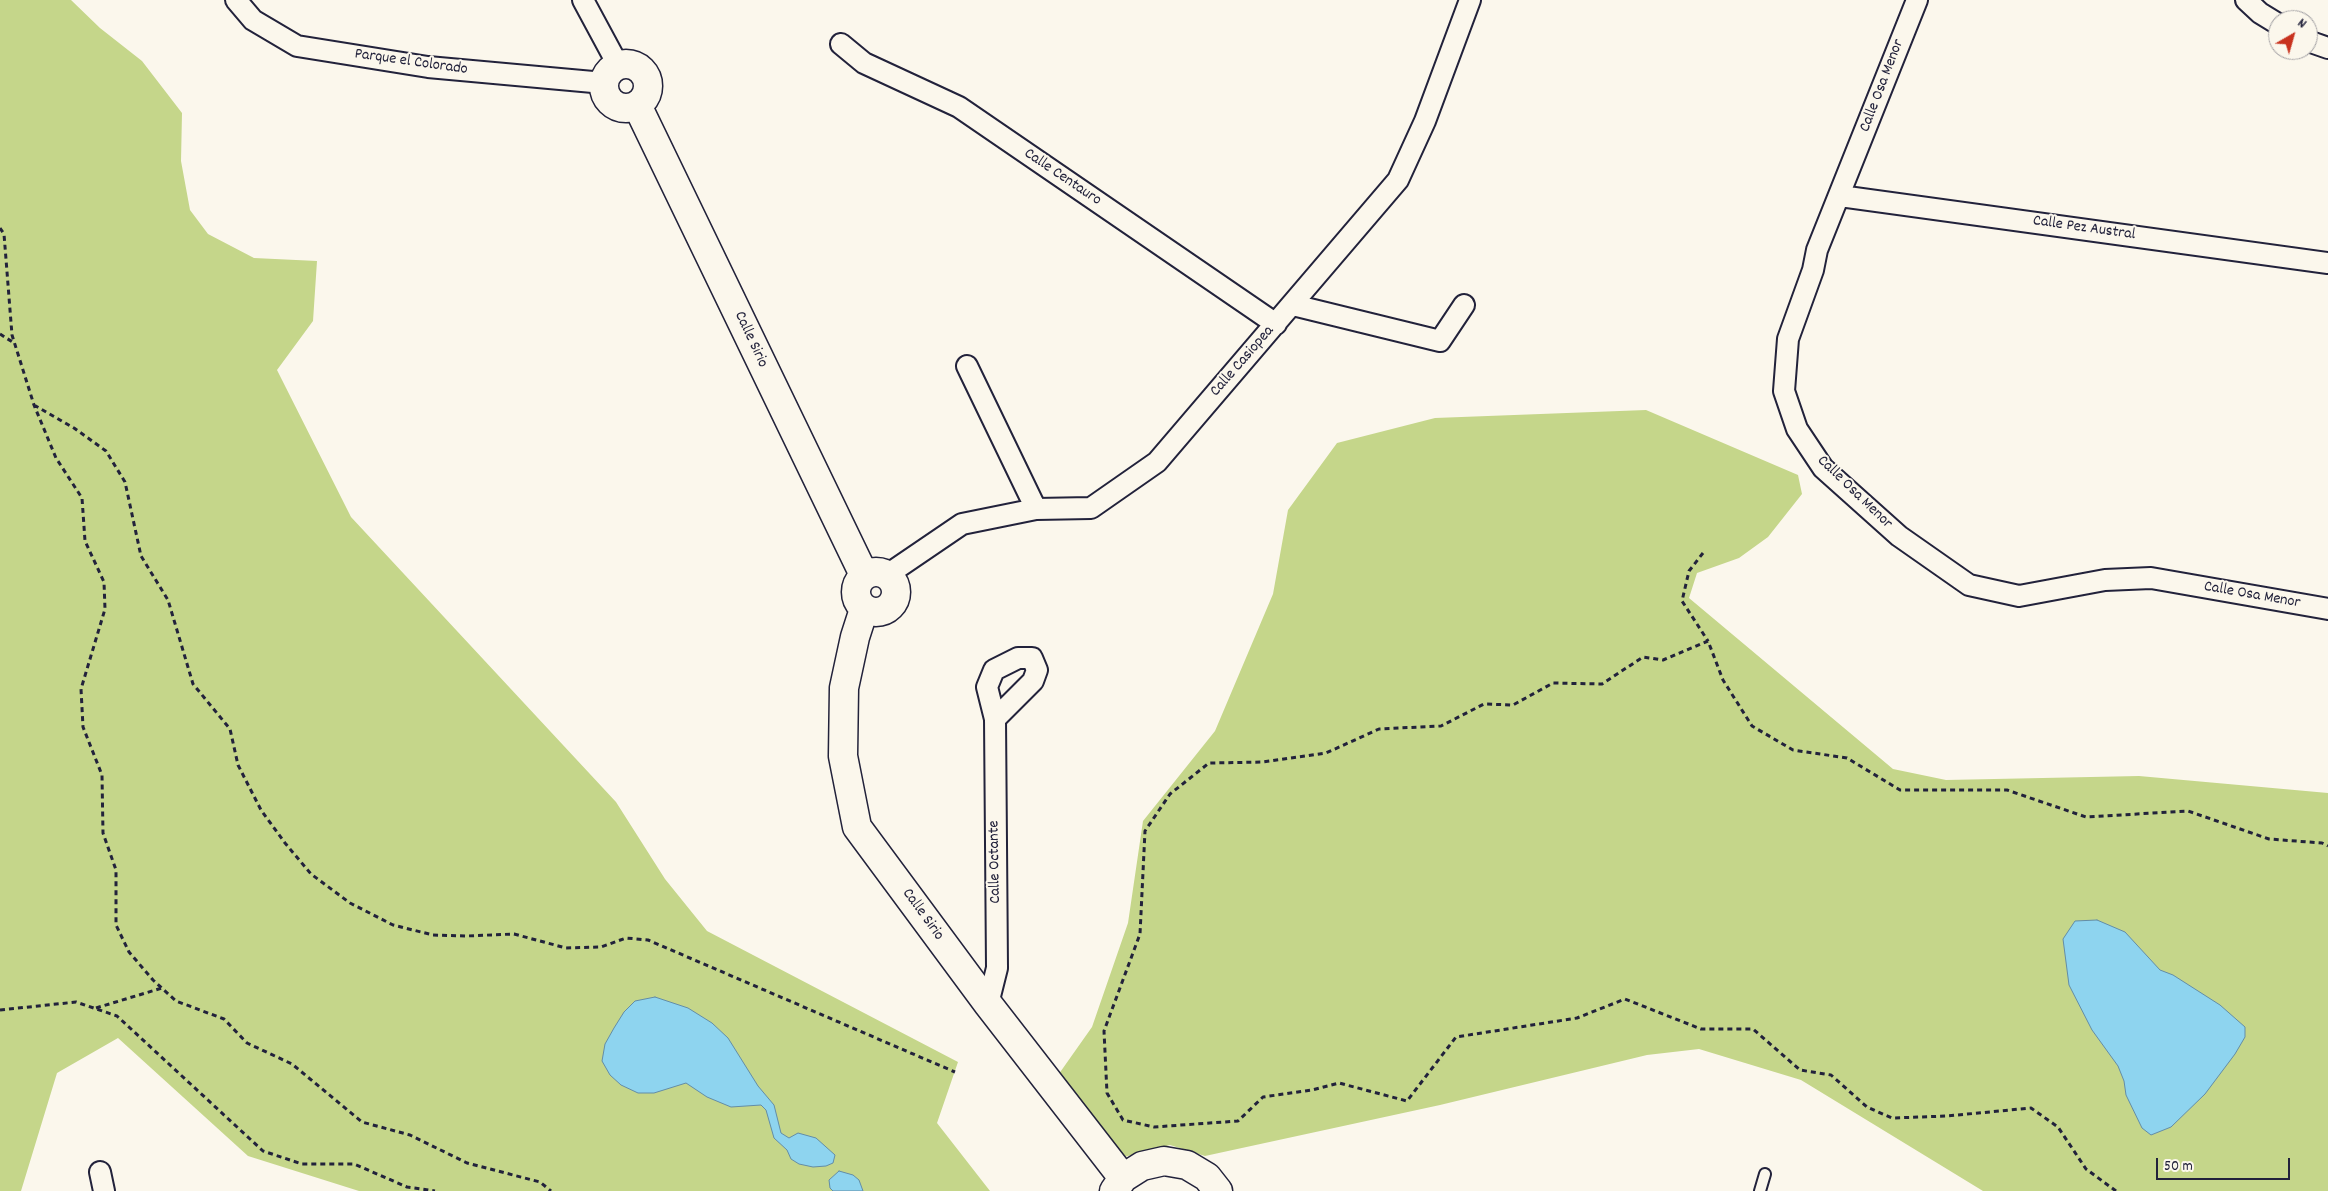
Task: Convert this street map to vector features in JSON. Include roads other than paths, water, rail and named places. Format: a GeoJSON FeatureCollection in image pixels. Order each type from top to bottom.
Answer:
{"type":"FeatureCollection","features":[{"type":"Feature","properties":{"kind":"street","name":"Parque el Colorado"},"geometry":{"type":"LineString","coordinates":[[236,0],[253,20],[297,46],[428,67],[611,74]]}},
{"type":"Feature","properties":{"kind":"street"},"geometry":{"type":"LineString","coordinates":[[583,0],[611,74],[605,93],[610,101],[618,107],[628,108],[637,106],[646,98],[649,87],[647,76],[640,68],[630,64],[611,74]]}},
{"type":"Feature","properties":{"kind":"street","name":"Calle Casiopea"},"geometry":{"type":"LineString","coordinates":[[876,575],[962,524],[1036,509],[1091,508],[1157,462],[1398,180],[1425,121],[1470,0]]}},
{"type":"Feature","properties":{"kind":"street","name":"Calle Osa Menor"},"geometry":{"type":"LineString","coordinates":[[1918,0],[1887,72],[1840,196],[1817,250],[1813,270],[1788,339],[1784,391],[1797,429],[1823,468],[1899,536],[1968,585],[2019,596],[2105,580],[2151,578],[2328,609]]}},
{"type":"Feature","properties":{"kind":"street"},"geometry":{"type":"LineString","coordinates":[[2246,0],[2268,16]]}},
{"type":"Feature","properties":{"kind":"street","name":"Calle Centauro"},"geometry":{"type":"LineString","coordinates":[[841,44],[864,64],[959,107],[1276,324]]}},
{"type":"Feature","properties":{"kind":"street","name":"Calle Sirio"},"geometry":{"type":"LineString","coordinates":[[637,106],[876,575],[858,581],[855,596],[864,609],[855,637],[844,688],[843,756],[857,827],[988,1004],[1118,1185]]}},
{"type":"Feature","properties":{"kind":"street","name":"Calle Pez Austral"},"geometry":{"type":"LineString","coordinates":[[1840,196],[2328,263]]}},
{"type":"Feature","properties":{"kind":"street"},"geometry":{"type":"LineString","coordinates":[[1292,305],[1440,341],[1464,305]]}},
{"type":"Feature","properties":{"kind":"street"},"geometry":{"type":"LineString","coordinates":[[968,366],[1036,509]]}},
{"type":"Feature","properties":{"kind":"street","name":"Calle Octante"},"geometry":{"type":"LineString","coordinates":[[988,1004],[998,968],[995,719]]}},
{"type":"Feature","properties":{"kind":"street"},"geometry":{"type":"LineString","coordinates":[[1118,1185],[1142,1166],[1164,1161],[1187,1165],[1207,1177],[1218,1191]]}},
{"type":"Feature","properties":{"kind":"lane"},"geometry":{"type":"LineString","coordinates":[[1760,1191],[1765,1174]]}},
{"type":"Feature","properties":{"kind":"water"},"geometry":{"type":"Polygon","coordinates":[[[2097,920],[2125,932],[2160,970],[2173,975],[2220,1005],[2245,1027],[2245,1037],[2235,1054],[2205,1094],[2171,1127],[2151,1135],[2142,1128],[2126,1095],[2124,1081],[2118,1066],[2092,1030],[2069,985],[2063,939],[2075,921],[2097,920]]]}},
{"type":"Feature","properties":{"kind":"water"},"geometry":{"type":"Polygon","coordinates":[[[655,997],[688,1008],[712,1023],[728,1038],[758,1086],[774,1105],[781,1133],[789,1138],[798,1133],[816,1138],[835,1155],[833,1163],[826,1166],[813,1167],[799,1164],[791,1159],[787,1150],[774,1138],[766,1110],[761,1105],[731,1107],[707,1097],[686,1083],[654,1093],[638,1093],[621,1085],[610,1075],[602,1061],[605,1044],[614,1028],[624,1012],[635,1001],[655,997]]]}},
{"type":"Feature","properties":{"kind":"water"},"geometry":{"type":"Polygon","coordinates":[[[839,1171],[853,1175],[859,1180],[863,1191],[833,1191],[830,1188],[829,1180],[839,1171]]]}}]}
